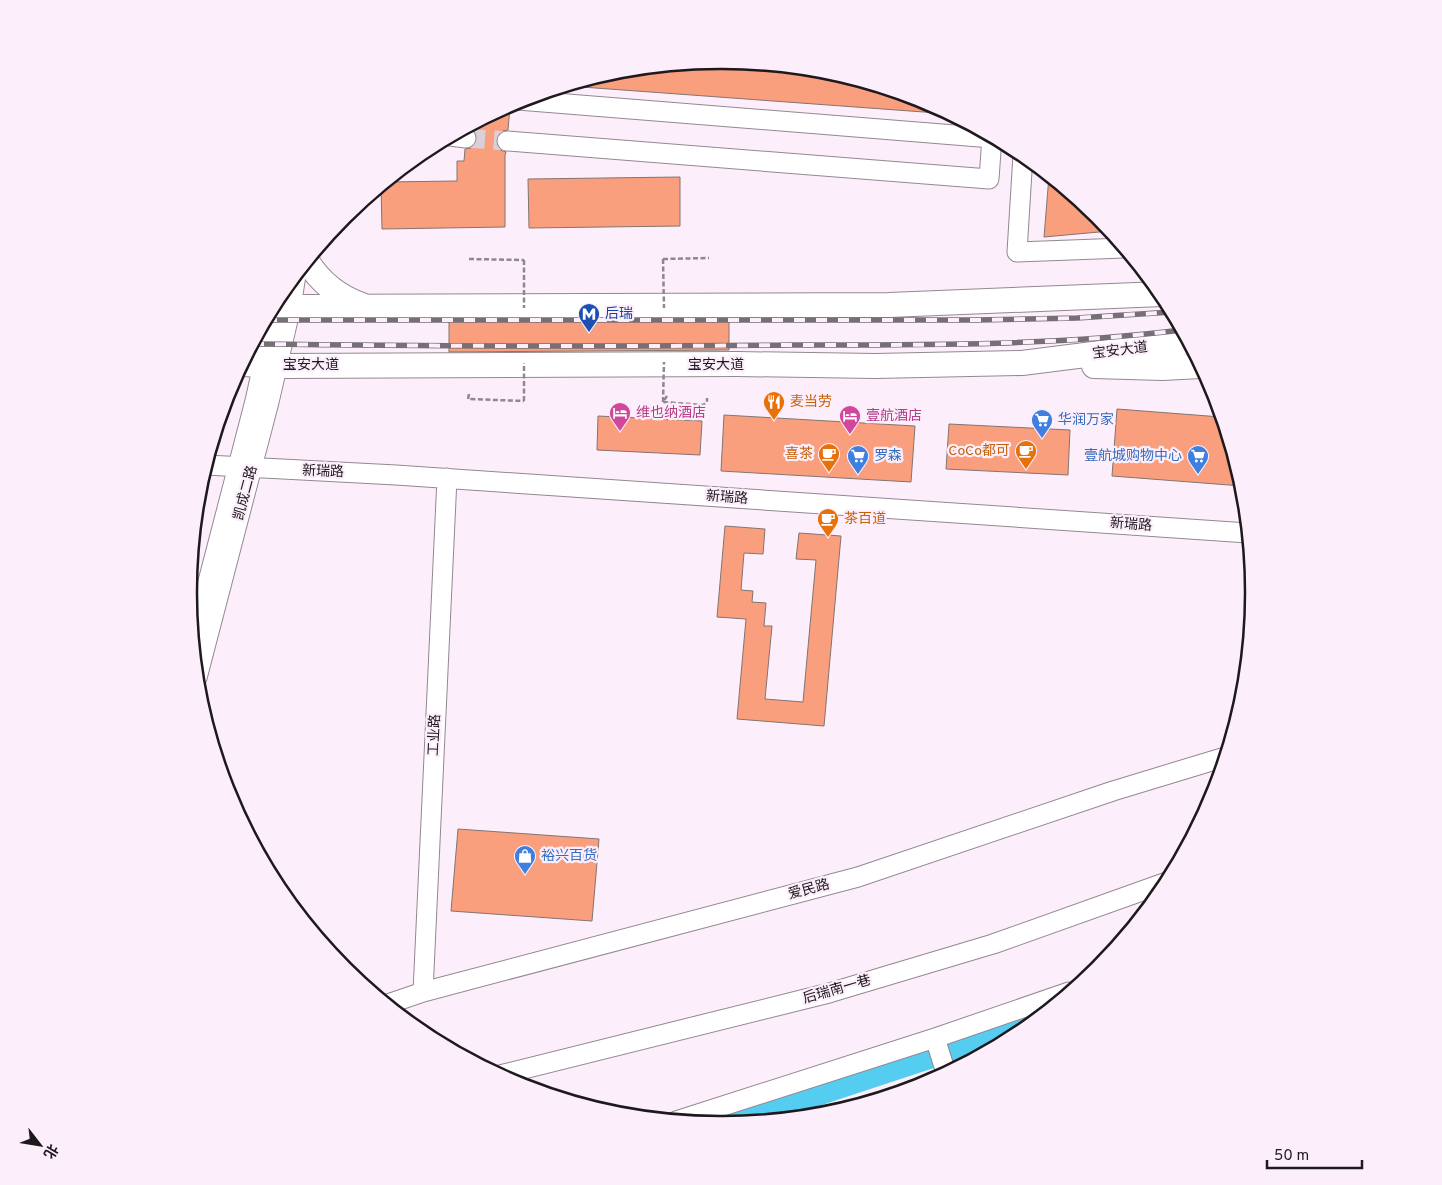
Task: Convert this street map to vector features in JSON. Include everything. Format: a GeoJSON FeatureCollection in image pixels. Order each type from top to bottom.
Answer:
{"type":"FeatureCollection","features":[{"type":"Feature","properties":{"kind":"main road"},"geometry":{"type":"LineString","coordinates":[[311,266],[322,280],[338,293],[356,303],[371,306]]}},
{"type":"Feature","properties":{"kind":"main road"},"geometry":{"type":"LineString","coordinates":[[1029,300],[1142,281]]}},
{"type":"Feature","properties":{"kind":"main road"},"geometry":{"type":"LineString","coordinates":[[285,304],[371,306],[889,305],[1151,295]]}},
{"type":"Feature","properties":{"kind":"main road","name":"宝安大道"},"geometry":{"type":"LineString","coordinates":[[261,365],[738,364],[876,366],[1022,363],[1181,343]]}},
{"type":"Feature","properties":{"kind":"main road"},"geometry":{"type":"LineString","coordinates":[[1022,363],[1162,368],[1193,366]]}},
{"type":"Feature","properties":{"kind":"street"},"geometry":{"type":"LineString","coordinates":[[540,102],[977,136]]}},
{"type":"Feature","properties":{"kind":"street"},"geometry":{"type":"LineString","coordinates":[[507,141],[989,179],[991,144]]}},
{"type":"Feature","properties":{"kind":"street"},"geometry":{"type":"LineString","coordinates":[[1022,164],[1017,252],[1116,248]]}},
{"type":"Feature","properties":{"kind":"street","name":"凯成二路"},"geometry":{"type":"LineString","coordinates":[[202,658],[245,468],[261,365],[276,318]]}},
{"type":"Feature","properties":{"kind":"street","name":"新瑞路"},"geometry":{"type":"LineString","coordinates":[[213,466],[447,478],[1241,534]]}},
{"type":"Feature","properties":{"kind":"street","name":"凯成二路"},"geometry":{"type":"LineString","coordinates":[[198,623],[245,468]]}},
{"type":"Feature","properties":{"kind":"street","name":"工业路"},"geometry":{"type":"LineString","coordinates":[[423,992],[447,478]]}},
{"type":"Feature","properties":{"kind":"street","name":"爱民路"},"geometry":{"type":"LineString","coordinates":[[395,1002],[423,992],[858,877],[1113,791],[1218,759]]}},
{"type":"Feature","properties":{"kind":"street","name":"后瑞南一巷"},"geometry":{"type":"LineString","coordinates":[[512,1072],[829,993],[994,944],[1153,887]]}},
{"type":"Feature","properties":{"kind":"street"},"geometry":{"type":"LineString","coordinates":[[694,1115],[935,1038],[1052,998]]}},
{"type":"Feature","properties":{"kind":"street"},"geometry":{"type":"LineString","coordinates":[[935,1038],[944,1066]]}},
{"type":"Feature","properties":{"kind":"path"},"geometry":{"type":"LineString","coordinates":[[664,308],[663,259],[709,258]]}},
{"type":"Feature","properties":{"kind":"path"},"geometry":{"type":"LineString","coordinates":[[469,259],[524,260],[524,308]]}},
{"type":"Feature","properties":{"kind":"path"},"geometry":{"type":"LineString","coordinates":[[664,362],[664,402]]}},
{"type":"Feature","properties":{"kind":"path"},"geometry":{"type":"LineString","coordinates":[[469,394],[468,400],[524,401],[524,363]]}},
{"type":"Feature","properties":{"kind":"path"},"geometry":{"type":"LineString","coordinates":[[664,402],[667,396]]}},
{"type":"Feature","properties":{"kind":"path"},"geometry":{"type":"LineString","coordinates":[[664,402],[703,405],[707,402],[707,398]]}},
{"type":"Feature","properties":{"kind":"building"},"geometry":{"type":"Polygon","coordinates":[[[721,69],[755,70],[789,73],[857,87],[929,112],[584,87],[653,73],[721,69]]]}},
{"type":"Feature","properties":{"kind":"building"},"geometry":{"type":"Polygon","coordinates":[[[509,114],[508,130],[498,134],[496,141],[500,150],[506,152],[505,227],[382,229],[381,195],[396,182],[457,181],[457,161],[464,161],[465,149],[471,148],[475,144],[477,140],[474,131],[509,114]]]}},
{"type":"Feature","properties":{"kind":"building"},"geometry":{"type":"Polygon","coordinates":[[[680,177],[680,226],[529,228],[528,179],[680,177]]]}},
{"type":"Feature","properties":{"kind":"building"},"geometry":{"type":"Polygon","coordinates":[[[1048,184],[1100,232],[1044,237],[1048,184]]]}},
{"type":"Feature","properties":{"kind":"building"},"geometry":{"type":"Polygon","coordinates":[[[729,319],[729,350],[449,352],[449,320],[729,319]]]}},
{"type":"Feature","properties":{"kind":"building"},"geometry":{"type":"Polygon","coordinates":[[[1117,409],[1214,416],[1234,485],[1112,476],[1117,409]]]}},
{"type":"Feature","properties":{"kind":"building"},"geometry":{"type":"Polygon","coordinates":[[[724,415],[915,426],[911,482],[721,471],[724,415]]]}},
{"type":"Feature","properties":{"kind":"building"},"geometry":{"type":"Polygon","coordinates":[[[598,416],[702,421],[700,455],[597,450],[598,416]]]}},
{"type":"Feature","properties":{"kind":"building"},"geometry":{"type":"Polygon","coordinates":[[[949,424],[1070,430],[1068,475],[946,469],[949,424]]]}},
{"type":"Feature","properties":{"kind":"building"},"geometry":{"type":"Polygon","coordinates":[[[725,526],[765,529],[763,554],[744,553],[741,590],[753,591],[752,602],[766,603],[764,626],[772,626],[765,699],[803,702],[816,560],[796,559],[799,533],[841,536],[824,726],[737,719],[746,619],[717,617],[725,526]]]}},
{"type":"Feature","properties":{"kind":"building","name":"裕兴百货"},"geometry":{"type":"Polygon","coordinates":[[[458,829],[599,839],[592,921],[451,911],[458,829]]]}},
{"type":"Feature","properties":{"kind":"waterway"},"geometry":{"type":"LineString","coordinates":[[757,1115],[1003,1034]]}},
{"type":"Feature","properties":{"kind":"tunnel"},"geometry":{"type":"LineString","coordinates":[[466,138],[507,141]]}},
{"type":"Feature","properties":{"kind":"railway"},"geometry":{"type":"LineString","coordinates":[[274,320],[978,320],[1077,318],[1163,313]]}},
{"type":"Feature","properties":{"kind":"railway"},"geometry":{"type":"LineString","coordinates":[[260,344],[589,346],[937,344],[1035,342],[1175,331]]}},
{"type":"Feature","properties":{"kind":"place","name":"后瑞"},"geometry":{"type":"Point","coordinates":[589,333]}},
{"type":"Feature","properties":{"kind":"place","name":"麦当劳"},"geometry":{"type":"Point","coordinates":[774,421]}},
{"type":"Feature","properties":{"kind":"place","name":"维也纳酒店"},"geometry":{"type":"Point","coordinates":[620,432]}},
{"type":"Feature","properties":{"kind":"place","name":"壹航酒店"},"geometry":{"type":"Point","coordinates":[850,435]}},
{"type":"Feature","properties":{"kind":"place","name":"华润万家"},"geometry":{"type":"Point","coordinates":[1042,439]}},
{"type":"Feature","properties":{"kind":"place","name":"CoCo都可"},"geometry":{"type":"Point","coordinates":[1026,470]}},
{"type":"Feature","properties":{"kind":"place","name":"喜茶"},"geometry":{"type":"Point","coordinates":[829,473]}},
{"type":"Feature","properties":{"kind":"place","name":"罗森"},"geometry":{"type":"Point","coordinates":[858,475]}},
{"type":"Feature","properties":{"kind":"place","name":"壹航城购物中心"},"geometry":{"type":"Point","coordinates":[1198,475]}},
{"type":"Feature","properties":{"kind":"place","name":"茶百道"},"geometry":{"type":"Point","coordinates":[828,538]}},
{"type":"Feature","properties":{"kind":"place","name":"裕兴百货"},"geometry":{"type":"Point","coordinates":[525,875]}}]}
